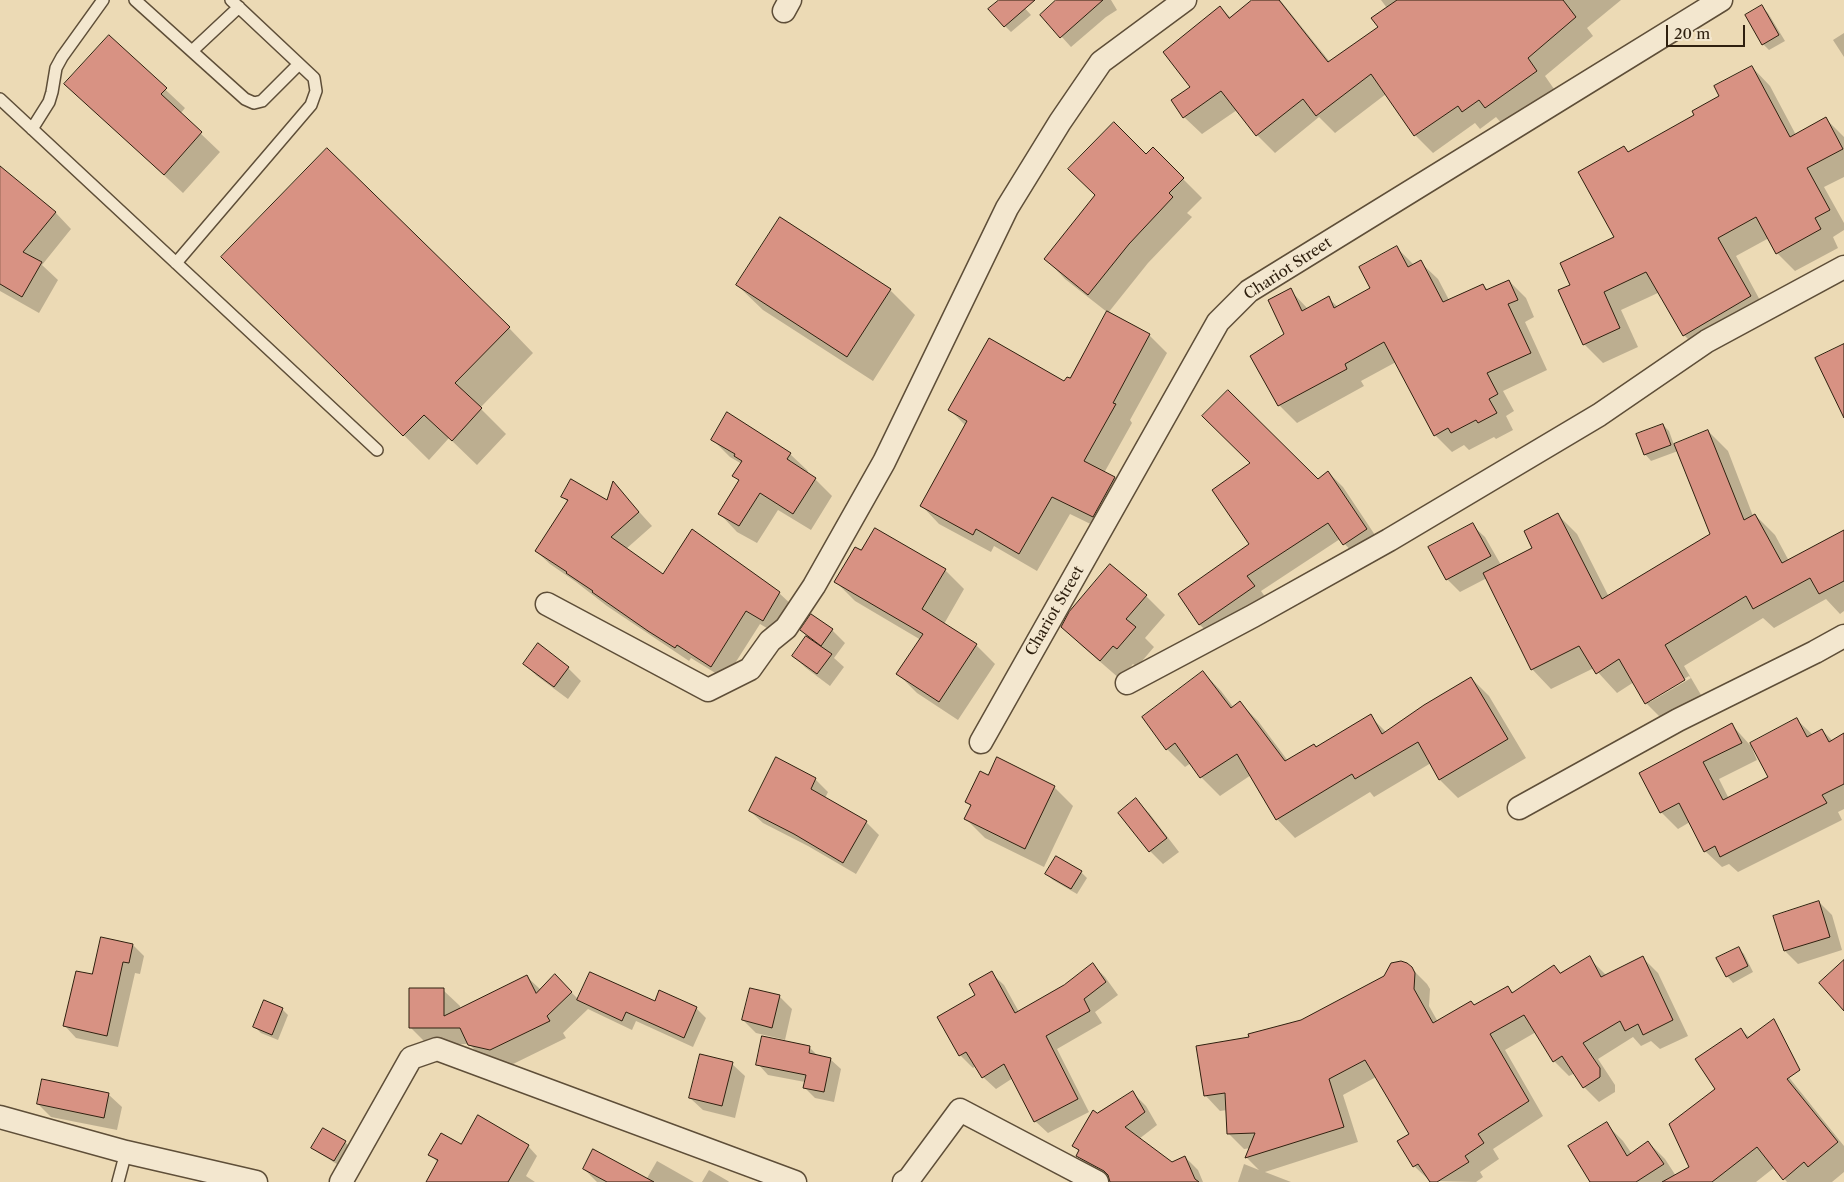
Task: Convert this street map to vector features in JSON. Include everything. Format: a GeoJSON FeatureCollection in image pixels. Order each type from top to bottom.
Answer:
{"type":"FeatureCollection","features":[{"type":"Feature","properties":{"kind":"street"},"geometry":{"type":"LineString","coordinates":[[547,604],[708,690],[750,669],[770,641],[786,628],[814,586],[855,516],[884,462],[1006,208],[1060,122],[1101,62],[1185,0]]}},
{"type":"Feature","properties":{"kind":"street","name":"Chariot Street"},"geometry":{"type":"LineString","coordinates":[[981,742],[1218,322],[1249,291],[1721,0]]}},
{"type":"Feature","properties":{"kind":"street"},"geometry":{"type":"LineString","coordinates":[[1126,683],[1253,616],[1389,540],[1599,414],[1707,341],[1844,267]]}},
{"type":"Feature","properties":{"kind":"street"},"geometry":{"type":"LineString","coordinates":[[1519,808],[1678,720],[1844,636]]}},
{"type":"Feature","properties":{"kind":"street"},"geometry":{"type":"LineString","coordinates":[[342,1182],[411,1058],[437,1049],[795,1182]]}},
{"type":"Feature","properties":{"kind":"street"},"geometry":{"type":"LineString","coordinates":[[904,1182],[909,1179],[960,1110],[1097,1182]]}},
{"type":"Feature","properties":{"kind":"street"},"geometry":{"type":"LineString","coordinates":[[0,1117],[126,1152],[256,1182]]}},
{"type":"Feature","properties":{"kind":"lane"},"geometry":{"type":"LineString","coordinates":[[32,129],[49,102],[56,68],[103,0]]}},
{"type":"Feature","properties":{"kind":"lane"},"geometry":{"type":"LineString","coordinates":[[135,0],[245,99],[254,103],[262,101],[298,64]]}},
{"type":"Feature","properties":{"kind":"lane"},"geometry":{"type":"LineString","coordinates":[[176,263],[311,105],[316,91],[314,78],[235,4],[192,52]]}},
{"type":"Feature","properties":{"kind":"lane"},"geometry":{"type":"LineString","coordinates":[[0,99],[377,450]]}},
{"type":"Feature","properties":{"kind":"lane"},"geometry":{"type":"LineString","coordinates":[[118,1182],[126,1152]]}},
{"type":"Feature","properties":{"kind":"building"},"geometry":{"type":"Polygon","coordinates":[[[999,0],[1035,0],[1004,27],[988,9],[999,0]]]}},
{"type":"Feature","properties":{"kind":"building"},"geometry":{"type":"Polygon","coordinates":[[[1056,0],[1103,0],[1060,38],[1040,15],[1056,0]]]}},
{"type":"Feature","properties":{"kind":"building"},"geometry":{"type":"Polygon","coordinates":[[[1252,0],[1279,0],[1328,62],[1378,27],[1371,18],[1397,0],[1563,0],[1576,17],[1528,58],[1537,71],[1485,108],[1479,100],[1462,112],[1458,106],[1414,136],[1371,74],[1316,116],[1303,99],[1256,136],[1221,91],[1183,118],[1171,100],[1190,87],[1163,52],[1220,6],[1229,18],[1252,0]]]}},
{"type":"Feature","properties":{"kind":"building"},"geometry":{"type":"Polygon","coordinates":[[[1762,5],[1779,35],[1762,45],[1745,15],[1762,5]]]}},
{"type":"Feature","properties":{"kind":"building"},"geometry":{"type":"Polygon","coordinates":[[[109,35],[167,88],[161,94],[202,132],[164,175],[64,84],[109,35]]]}},
{"type":"Feature","properties":{"kind":"building"},"geometry":{"type":"Polygon","coordinates":[[[1752,66],[1790,137],[1826,117],[1843,149],[1807,168],[1830,210],[1815,218],[1821,229],[1776,254],[1756,217],[1718,238],[1751,296],[1683,336],[1646,272],[1604,292],[1620,328],[1583,345],[1558,290],[1570,285],[1560,263],[1614,237],[1578,172],[1624,146],[1628,152],[1694,115],[1692,111],[1719,96],[1714,86],[1752,66]]]}},
{"type":"Feature","properties":{"kind":"building"},"geometry":{"type":"Polygon","coordinates":[[[1114,122],[1146,154],[1153,147],[1184,178],[1169,193],[1173,197],[1129,244],[1088,295],[1044,259],[1095,195],[1068,169],[1114,122]]]}},
{"type":"Feature","properties":{"kind":"building"},"geometry":{"type":"Polygon","coordinates":[[[327,148],[510,327],[455,383],[482,408],[452,441],[424,415],[403,436],[221,257],[327,148]]]}},
{"type":"Feature","properties":{"kind":"building"},"geometry":{"type":"Polygon","coordinates":[[[0,166],[56,212],[23,252],[42,262],[22,297],[0,284],[0,166]]]}},
{"type":"Feature","properties":{"kind":"building"},"geometry":{"type":"Polygon","coordinates":[[[780,217],[891,289],[847,357],[736,285],[780,217]]]}},
{"type":"Feature","properties":{"kind":"building"},"geometry":{"type":"Polygon","coordinates":[[[1397,246],[1408,267],[1421,260],[1443,302],[1483,284],[1486,290],[1509,280],[1518,300],[1508,304],[1531,353],[1487,373],[1498,394],[1489,399],[1497,413],[1478,423],[1476,420],[1451,433],[1448,428],[1434,436],[1384,342],[1345,364],[1347,369],[1278,406],[1250,356],[1284,334],[1268,300],[1291,288],[1302,311],[1329,296],[1334,308],[1370,288],[1359,267],[1397,246]]]}},
{"type":"Feature","properties":{"kind":"building"},"geometry":{"type":"Polygon","coordinates":[[[1107,311],[1150,334],[1113,403],[1116,404],[1084,461],[1115,477],[1093,517],[1052,497],[1019,554],[976,529],[973,535],[920,506],[967,421],[948,410],[989,338],[1064,381],[1067,377],[1070,378],[1107,311]]]}},
{"type":"Feature","properties":{"kind":"building"},"geometry":{"type":"Polygon","coordinates":[[[1844,344],[1844,418],[1815,358],[1844,344]]]}},
{"type":"Feature","properties":{"kind":"building"},"geometry":{"type":"Polygon","coordinates":[[[1228,390],[1318,479],[1328,471],[1367,529],[1343,545],[1328,523],[1247,576],[1255,586],[1199,625],[1178,594],[1249,544],[1212,490],[1250,463],[1202,416],[1228,390]]]}},
{"type":"Feature","properties":{"kind":"building"},"geometry":{"type":"Polygon","coordinates":[[[727,412],[791,453],[787,459],[816,478],[793,514],[760,493],[739,526],[718,514],[739,480],[732,476],[742,461],[734,456],[735,454],[711,440],[727,412]]]}},
{"type":"Feature","properties":{"kind":"building"},"geometry":{"type":"Polygon","coordinates":[[[1663,424],[1671,445],[1644,455],[1636,434],[1663,424]]]}},
{"type":"Feature","properties":{"kind":"building"},"geometry":{"type":"Polygon","coordinates":[[[1708,430],[1744,520],[1755,514],[1782,563],[1844,530],[1844,581],[1819,594],[1810,578],[1753,609],[1746,596],[1665,645],[1685,680],[1645,704],[1619,659],[1596,674],[1579,646],[1531,670],[1483,573],[1532,548],[1524,531],[1558,513],[1602,599],[1710,534],[1674,444],[1708,430]]]}},
{"type":"Feature","properties":{"kind":"building"},"geometry":{"type":"Polygon","coordinates":[[[571,479],[607,500],[613,481],[639,512],[611,537],[663,574],[692,529],[780,592],[763,621],[746,611],[711,667],[677,645],[675,648],[648,631],[535,551],[568,500],[561,497],[571,479]]]}},
{"type":"Feature","properties":{"kind":"building"},"geometry":{"type":"Polygon","coordinates":[[[1473,523],[1491,556],[1446,580],[1428,547],[1473,523]]]}},
{"type":"Feature","properties":{"kind":"building"},"geometry":{"type":"Polygon","coordinates":[[[875,528],[946,569],[922,609],[977,644],[939,702],[896,674],[923,634],[834,582],[855,547],[861,550],[875,528]]]}},
{"type":"Feature","properties":{"kind":"building"},"geometry":{"type":"Polygon","coordinates":[[[1110,564],[1147,595],[1126,619],[1136,627],[1117,649],[1113,646],[1100,661],[1061,627],[1069,612],[1110,564]]]}},
{"type":"Feature","properties":{"kind":"building"},"geometry":{"type":"Polygon","coordinates":[[[811,614],[833,629],[821,646],[800,630],[811,614]]]}},
{"type":"Feature","properties":{"kind":"building"},"geometry":{"type":"Polygon","coordinates":[[[806,636],[832,654],[817,674],[792,656],[806,636]]]}},
{"type":"Feature","properties":{"kind":"building"},"geometry":{"type":"Polygon","coordinates":[[[538,643],[569,667],[554,687],[523,664],[538,643]]]}},
{"type":"Feature","properties":{"kind":"building"},"geometry":{"type":"Polygon","coordinates":[[[1203,671],[1231,708],[1240,701],[1285,761],[1314,744],[1316,747],[1371,714],[1382,734],[1424,705],[1471,677],[1508,739],[1439,780],[1418,742],[1355,779],[1352,774],[1276,820],[1237,754],[1200,778],[1175,743],[1166,750],[1142,717],[1203,671]]]}},
{"type":"Feature","properties":{"kind":"building"},"geometry":{"type":"Polygon","coordinates":[[[1797,718],[1807,737],[1822,729],[1829,742],[1844,733],[1844,784],[1822,795],[1827,803],[1720,857],[1715,846],[1704,852],[1679,803],[1660,813],[1639,773],[1732,723],[1742,743],[1703,762],[1723,800],[1768,777],[1750,743],[1797,718]]]}},
{"type":"Feature","properties":{"kind":"building"},"geometry":{"type":"Polygon","coordinates":[[[776,757],[816,778],[811,789],[867,821],[843,863],[794,834],[749,811],[776,757]]]}},
{"type":"Feature","properties":{"kind":"building"},"geometry":{"type":"Polygon","coordinates":[[[997,757],[1055,786],[1025,849],[964,819],[971,805],[965,802],[980,771],[988,775],[997,757]]]}},
{"type":"Feature","properties":{"kind":"building"},"geometry":{"type":"Polygon","coordinates":[[[1136,798],[1167,838],[1149,852],[1118,813],[1136,798]]]}},
{"type":"Feature","properties":{"kind":"building"},"geometry":{"type":"Polygon","coordinates":[[[1056,856],[1082,871],[1071,889],[1045,874],[1056,856]]]}},
{"type":"Feature","properties":{"kind":"building"},"geometry":{"type":"Polygon","coordinates":[[[1819,901],[1830,937],[1784,951],[1773,916],[1819,901]]]}},
{"type":"Feature","properties":{"kind":"building"},"geometry":{"type":"Polygon","coordinates":[[[101,937],[133,944],[129,963],[123,962],[107,1036],[63,1026],[76,971],[92,974],[101,937]]]}},
{"type":"Feature","properties":{"kind":"building"},"geometry":{"type":"Polygon","coordinates":[[[1739,947],[1748,966],[1726,977],[1716,958],[1739,947]]]}},
{"type":"Feature","properties":{"kind":"building"},"geometry":{"type":"Polygon","coordinates":[[[1590,956],[1601,977],[1643,956],[1673,1020],[1643,1035],[1638,1024],[1625,1031],[1620,1021],[1583,1043],[1600,1068],[1600,1077],[1583,1088],[1562,1056],[1553,1062],[1524,1015],[1490,1034],[1529,1101],[1478,1134],[1484,1143],[1465,1156],[1469,1162],[1437,1182],[1430,1182],[1418,1164],[1413,1167],[1397,1141],[1409,1134],[1365,1060],[1329,1079],[1344,1127],[1245,1158],[1255,1133],[1227,1134],[1225,1093],[1204,1096],[1196,1046],[1249,1037],[1248,1034],[1301,1020],[1384,976],[1391,963],[1401,961],[1412,967],[1415,973],[1414,989],[1433,1023],[1471,1001],[1474,1005],[1508,986],[1512,993],[1554,965],[1560,973],[1590,956]]]}},
{"type":"Feature","properties":{"kind":"building"},"geometry":{"type":"Polygon","coordinates":[[[1844,960],[1844,1011],[1819,983],[1844,960]]]}},
{"type":"Feature","properties":{"kind":"building"},"geometry":{"type":"Polygon","coordinates":[[[1093,963],[1106,982],[1084,999],[1090,1011],[1046,1036],[1078,1099],[1034,1122],[1004,1064],[982,1078],[966,1052],[959,1056],[937,1017],[975,995],[969,984],[992,971],[1015,1013],[1064,985],[1093,963]]]}},
{"type":"Feature","properties":{"kind":"building"},"geometry":{"type":"Polygon","coordinates":[[[590,972],[655,1001],[659,990],[697,1007],[684,1038],[626,1012],[622,1021],[577,1000],[590,972]]]}},
{"type":"Feature","properties":{"kind":"building"},"geometry":{"type":"Polygon","coordinates":[[[555,974],[572,992],[547,1016],[550,1021],[490,1050],[468,1045],[460,1028],[409,1028],[409,988],[444,988],[444,1016],[527,975],[536,993],[555,974]]]}},
{"type":"Feature","properties":{"kind":"building"},"geometry":{"type":"Polygon","coordinates":[[[750,988],[780,995],[772,1028],[742,1020],[750,988]]]}},
{"type":"Feature","properties":{"kind":"building"},"geometry":{"type":"Polygon","coordinates":[[[264,1000],[283,1008],[272,1035],[253,1027],[264,1000]]]}},
{"type":"Feature","properties":{"kind":"building"},"geometry":{"type":"Polygon","coordinates":[[[1774,1019],[1800,1070],[1787,1079],[1838,1142],[1808,1167],[1804,1162],[1783,1180],[1757,1147],[1712,1182],[1662,1182],[1689,1167],[1669,1124],[1715,1089],[1695,1059],[1741,1028],[1747,1038],[1774,1019]]]}},
{"type":"Feature","properties":{"kind":"building"},"geometry":{"type":"Polygon","coordinates":[[[762,1036],[810,1046],[809,1053],[831,1058],[824,1092],[803,1088],[806,1075],[756,1065],[762,1036]]]}},
{"type":"Feature","properties":{"kind":"building"},"geometry":{"type":"Polygon","coordinates":[[[700,1054],[733,1062],[722,1106],[689,1098],[700,1054]]]}},
{"type":"Feature","properties":{"kind":"building"},"geometry":{"type":"Polygon","coordinates":[[[42,1079],[109,1093],[104,1118],[37,1104],[42,1079]]]}},
{"type":"Feature","properties":{"kind":"building"},"geometry":{"type":"Polygon","coordinates":[[[1133,1091],[1145,1112],[1125,1127],[1172,1162],[1185,1156],[1195,1179],[1199,1182],[1110,1182],[1108,1175],[1104,1171],[1076,1156],[1079,1150],[1072,1146],[1093,1110],[1097,1113],[1133,1091]]]}},
{"type":"Feature","properties":{"kind":"building"},"geometry":{"type":"Polygon","coordinates":[[[478,1115],[529,1145],[508,1182],[426,1182],[438,1160],[428,1155],[441,1133],[461,1144],[478,1115]]]}},
{"type":"Feature","properties":{"kind":"building"},"geometry":{"type":"Polygon","coordinates":[[[1607,1122],[1627,1156],[1648,1141],[1664,1164],[1636,1182],[1590,1182],[1568,1146],[1607,1122]]]}},
{"type":"Feature","properties":{"kind":"building"},"geometry":{"type":"Polygon","coordinates":[[[323,1128],[346,1141],[334,1161],[311,1148],[323,1128]]]}},
{"type":"Feature","properties":{"kind":"building"},"geometry":{"type":"Polygon","coordinates":[[[593,1149],[654,1182],[607,1182],[583,1169],[593,1149]]]}}]}
